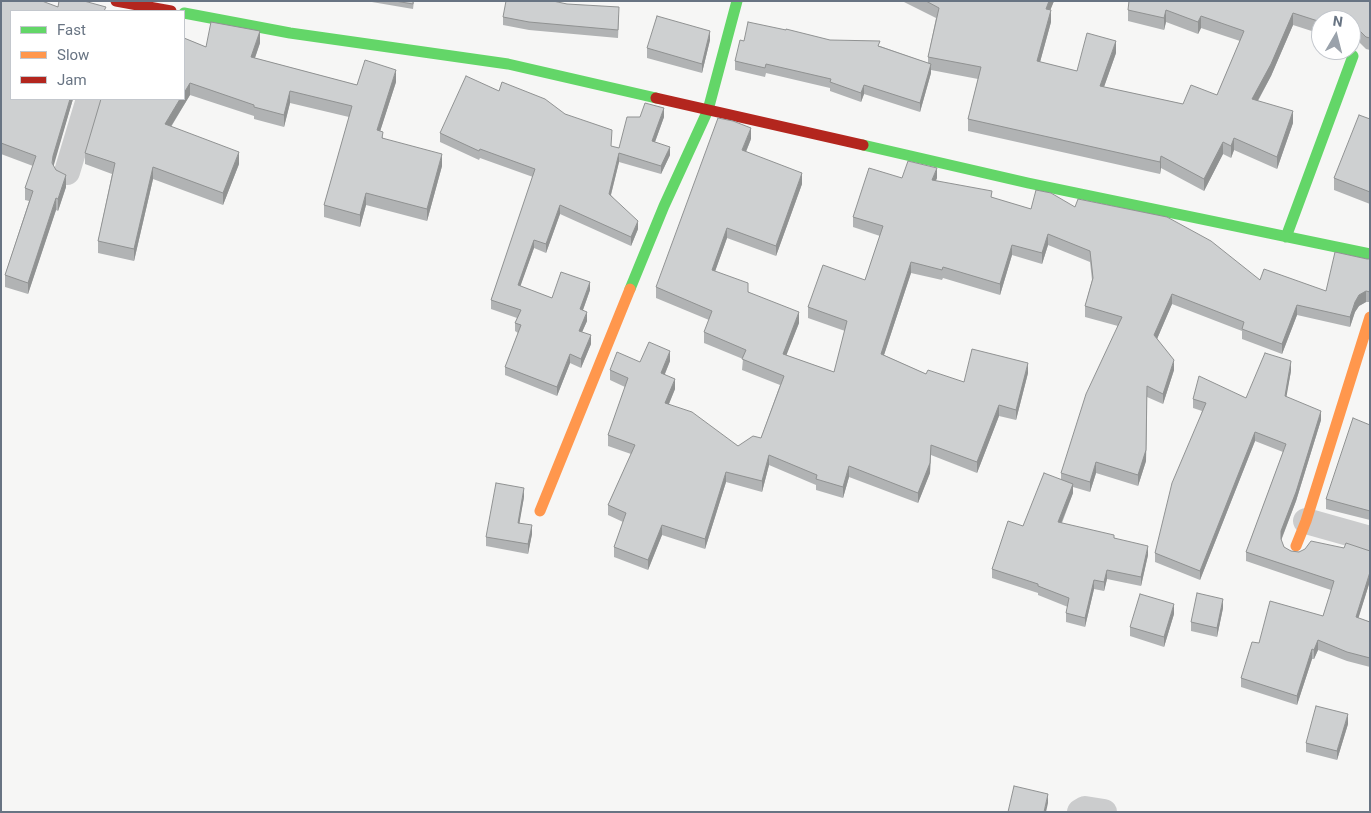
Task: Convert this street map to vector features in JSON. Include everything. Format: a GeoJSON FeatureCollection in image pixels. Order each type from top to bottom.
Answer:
{"type":"FeatureCollection","features":[{"type":"Feature","properties":{"kind":"main road"},"geometry":{"type":"LineString","coordinates":[[117,1],[166,10]]}},
{"type":"Feature","properties":{"kind":"main road"},"geometry":{"type":"LineString","coordinates":[[540,511],[667,199],[708,110],[738,1]]}},
{"type":"Feature","properties":{"kind":"main road"},"geometry":{"type":"LineString","coordinates":[[185,14],[290,33],[508,64],[1028,183],[1370,254]]}},
{"type":"Feature","properties":{"kind":"main road"},"geometry":{"type":"LineString","coordinates":[[1286,237],[1352,60]]}},
{"type":"Feature","properties":{"kind":"main road"},"geometry":{"type":"LineString","coordinates":[[1296,546],[1306,521],[1370,317]]}},
{"type":"Feature","properties":{"kind":"street"},"geometry":{"type":"LineString","coordinates":[[67,172],[89,100]]}},
{"type":"Feature","properties":{"kind":"street"},"geometry":{"type":"LineString","coordinates":[[1306,521],[1370,539]]}},
{"type":"Feature","properties":{"kind":"street"},"geometry":{"type":"LineString","coordinates":[[1080,812],[1085,809],[1104,812]]}},
{"type":"Feature","properties":{"kind":"building"},"geometry":{"type":"Polygon","coordinates":[[[1,1],[42,1],[58,7],[59,1],[84,1],[106,7],[104,10],[10,10],[10,100],[70,100],[52,163],[56,170],[66,175],[58,199],[56,198],[28,283],[5,275],[33,191],[25,188],[36,156],[1,143],[1,1]]]}},
{"type":"Feature","properties":{"kind":"building"},"geometry":{"type":"Polygon","coordinates":[[[395,1],[413,1],[413,4],[395,1]]]}},
{"type":"Feature","properties":{"kind":"building"},"geometry":{"type":"Polygon","coordinates":[[[506,1],[553,1],[567,4],[619,7],[618,30],[529,22],[503,17],[506,1]]]}},
{"type":"Feature","properties":{"kind":"building"},"geometry":{"type":"Polygon","coordinates":[[[926,1],[1049,1],[1046,9],[1051,10],[1037,61],[1077,71],[1087,33],[1116,41],[1100,86],[1183,104],[1191,85],[1217,95],[1244,31],[1201,16],[1198,22],[1166,10],[1164,18],[1128,10],[1129,1],[1370,1],[1370,38],[1361,32],[1361,10],[1311,10],[1311,19],[1293,13],[1271,64],[1252,99],[1293,111],[1277,157],[1234,138],[1231,146],[1223,142],[1204,179],[1161,156],[1160,162],[968,119],[981,67],[928,57],[939,8],[926,1]]]}},
{"type":"Feature","properties":{"kind":"building"},"geometry":{"type":"Polygon","coordinates":[[[657,16],[710,31],[702,64],[647,48],[657,16]]]}},
{"type":"Feature","properties":{"kind":"building"},"geometry":{"type":"Polygon","coordinates":[[[211,22],[260,31],[251,57],[357,85],[365,60],[396,70],[377,130],[383,132],[382,138],[442,154],[427,209],[366,193],[360,215],[324,205],[352,106],[290,91],[284,115],[254,107],[254,105],[190,83],[185,91],[185,38],[206,47],[211,22]]]}},
{"type":"Feature","properties":{"kind":"building"},"geometry":{"type":"Polygon","coordinates":[[[748,22],[830,40],[880,41],[878,46],[931,64],[920,103],[864,85],[861,93],[830,82],[831,79],[766,64],[765,68],[735,61],[740,40],[744,41],[748,22]]]}},
{"type":"Feature","properties":{"kind":"building"},"geometry":{"type":"Polygon","coordinates":[[[466,76],[499,91],[502,82],[545,99],[565,114],[612,130],[611,146],[619,148],[627,117],[640,117],[645,103],[664,108],[652,141],[670,147],[661,166],[619,153],[609,194],[638,221],[631,237],[560,205],[546,244],[534,240],[518,285],[552,298],[561,272],[590,282],[580,309],[587,312],[579,331],[591,335],[581,359],[570,354],[557,387],[505,367],[521,325],[515,323],[521,310],[491,300],[535,169],[480,149],[479,151],[440,133],[466,76]]]}},
{"type":"Feature","properties":{"kind":"building"},"geometry":{"type":"Polygon","coordinates":[[[101,100],[179,100],[165,124],[239,152],[223,193],[153,167],[134,249],[98,241],[115,163],[85,153],[101,100]]]}},
{"type":"Feature","properties":{"kind":"building"},"geometry":{"type":"Polygon","coordinates":[[[1359,115],[1370,119],[1370,192],[1334,178],[1359,115]]]}},
{"type":"Feature","properties":{"kind":"building"},"geometry":{"type":"Polygon","coordinates":[[[718,118],[751,128],[742,150],[802,173],[776,246],[727,228],[712,270],[748,283],[748,292],[799,312],[783,354],[834,372],[847,321],[808,307],[823,265],[865,280],[883,226],[853,217],[869,168],[902,178],[908,161],[937,168],[932,180],[992,191],[991,197],[1031,209],[1036,190],[1051,193],[1075,207],[1078,199],[1167,217],[1211,241],[1260,280],[1264,269],[1326,291],[1335,252],[1370,259],[1370,292],[1366,291],[1359,295],[1350,317],[1297,305],[1282,344],[1242,329],[1244,322],[1172,294],[1154,335],[1174,360],[1163,394],[1147,386],[1146,450],[1138,475],[1096,462],[1090,482],[1061,473],[1086,394],[1122,317],[1085,306],[1093,278],[1090,251],[1048,234],[1042,253],[1012,245],[1000,284],[943,267],[942,270],[911,262],[881,354],[926,374],[928,370],[964,382],[972,349],[1028,363],[1016,410],[999,405],[977,462],[931,445],[930,463],[918,493],[849,466],[843,487],[816,479],[817,475],[769,455],[762,481],[726,472],[705,539],[662,525],[648,560],[614,547],[626,513],[608,505],[635,445],[608,435],[628,378],[610,370],[617,352],[640,362],[649,342],[670,351],[661,373],[675,379],[665,403],[692,412],[738,446],[753,436],[761,438],[784,376],[742,359],[746,350],[704,332],[712,311],[656,287],[718,118]]]}},
{"type":"Feature","properties":{"kind":"building"},"geometry":{"type":"Polygon","coordinates":[[[1265,353],[1291,361],[1285,396],[1321,411],[1296,492],[1281,531],[1284,547],[1291,551],[1299,552],[1305,549],[1311,541],[1344,548],[1346,543],[1370,551],[1370,572],[1356,617],[1370,622],[1370,658],[1347,652],[1318,640],[1314,650],[1312,649],[1297,696],[1241,678],[1252,642],[1259,643],[1270,601],[1323,616],[1334,581],[1246,552],[1286,444],[1255,432],[1200,571],[1155,553],[1172,483],[1206,403],[1193,399],[1199,376],[1246,398],[1265,353]]]}},
{"type":"Feature","properties":{"kind":"building"},"geometry":{"type":"Polygon","coordinates":[[[1353,418],[1370,425],[1370,511],[1326,499],[1353,418]]]}},
{"type":"Feature","properties":{"kind":"building"},"geometry":{"type":"Polygon","coordinates":[[[1044,473],[1073,484],[1058,522],[1114,535],[1114,538],[1148,546],[1141,577],[1107,570],[1104,582],[1094,580],[1085,618],[1066,613],[1069,598],[1038,586],[1038,584],[992,569],[1008,521],[1023,526],[1044,473]]]}},
{"type":"Feature","properties":{"kind":"building"},"geometry":{"type":"Polygon","coordinates":[[[496,483],[524,488],[518,523],[532,525],[528,544],[486,537],[496,483]]]}},
{"type":"Feature","properties":{"kind":"building"},"geometry":{"type":"Polygon","coordinates":[[[1197,593],[1223,599],[1217,628],[1191,622],[1197,593]]]}},
{"type":"Feature","properties":{"kind":"building"},"geometry":{"type":"Polygon","coordinates":[[[1140,594],[1174,604],[1164,637],[1130,627],[1140,594]]]}},
{"type":"Feature","properties":{"kind":"building"},"geometry":{"type":"Polygon","coordinates":[[[1316,706],[1348,714],[1337,751],[1306,743],[1316,706]]]}},
{"type":"Feature","properties":{"kind":"building"},"geometry":{"type":"Polygon","coordinates":[[[1014,786],[1048,794],[1044,812],[1008,812],[1014,786]]]}},
{"type":"Feature","properties":{"kind":"traffic: fast"},"geometry":{"type":"LineString","coordinates":[[630,289],[664,206],[708,110],[737,1]]}},
{"type":"Feature","properties":{"kind":"traffic: fast"},"geometry":{"type":"LineString","coordinates":[[185,13],[290,33],[508,64],[656,98]]}},
{"type":"Feature","properties":{"kind":"traffic: fast"},"geometry":{"type":"LineString","coordinates":[[1286,237],[1352,60]]}},
{"type":"Feature","properties":{"kind":"traffic: fast"},"geometry":{"type":"LineString","coordinates":[[863,145],[1028,183],[1370,254]]}},
{"type":"Feature","properties":{"kind":"traffic: slow"},"geometry":{"type":"LineString","coordinates":[[540,511],[630,289]]}},
{"type":"Feature","properties":{"kind":"traffic: slow"},"geometry":{"type":"LineString","coordinates":[[1296,546],[1306,521],[1370,317]]}},
{"type":"Feature","properties":{"kind":"traffic: jam"},"geometry":{"type":"LineString","coordinates":[[116,1],[166,10]]}},
{"type":"Feature","properties":{"kind":"traffic: jam"},"geometry":{"type":"LineString","coordinates":[[656,98],[863,145]]}}]}
